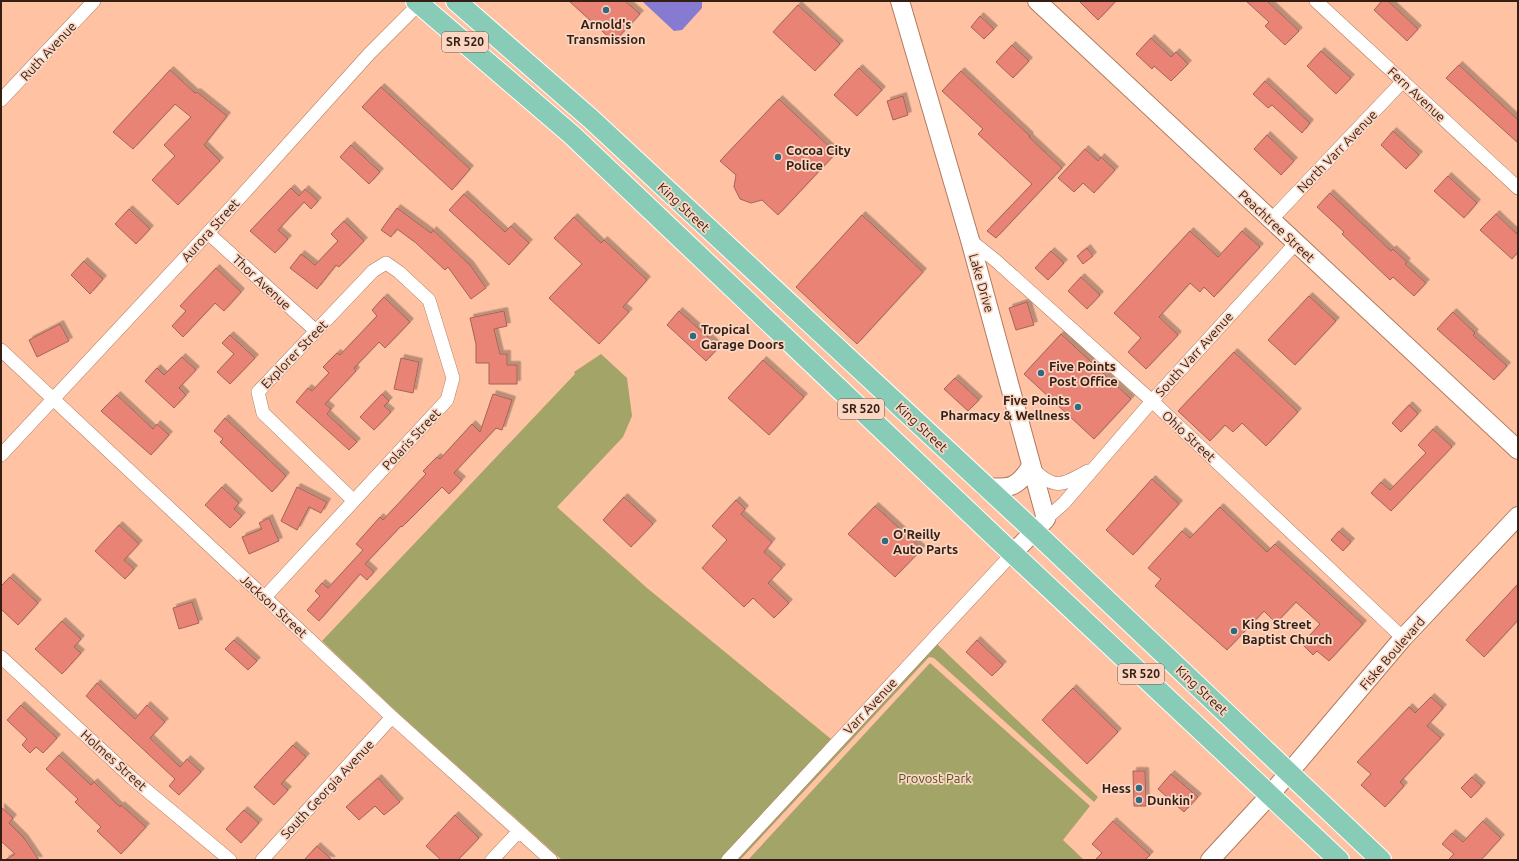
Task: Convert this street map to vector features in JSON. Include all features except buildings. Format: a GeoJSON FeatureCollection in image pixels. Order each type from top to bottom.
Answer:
{"type":"FeatureCollection","features":[{"type":"Feature","properties":{"kind":"main road","name":"King Street"},"geometry":{"type":"LineString","coordinates":[[456,1],[518,57],[591,119],[985,487],[1040,525],[1289,773],[1381,860]]}},
{"type":"Feature","properties":{"kind":"main road","name":"King Street"},"geometry":{"type":"LineString","coordinates":[[417,2],[583,146],[1012,553],[1339,860]]}},
{"type":"Feature","properties":{"kind":"main road"},"geometry":{"type":"LineString","coordinates":[[417,2],[431,2],[442,5],[502,54],[518,57]]}},
{"type":"Feature","properties":{"kind":"main road"},"geometry":{"type":"LineString","coordinates":[[532,101],[550,102],[604,152],[637,163]]}},
{"type":"Feature","properties":{"kind":"street","name":"Ruth Avenue"},"geometry":{"type":"LineString","coordinates":[[1,100],[94,1]]}},
{"type":"Feature","properties":{"kind":"street","name":"Lake Drive"},"geometry":{"type":"LineString","coordinates":[[900,1],[970,240],[1012,391],[1031,466],[1040,525]]}},
{"type":"Feature","properties":{"kind":"street","name":"Peachtree Street"},"geometry":{"type":"LineString","coordinates":[[1037,1],[1518,450]]}},
{"type":"Feature","properties":{"kind":"street","name":"Fern Avenue"},"geometry":{"type":"LineString","coordinates":[[1316,1],[1518,188]]}},
{"type":"Feature","properties":{"kind":"street","name":"Aurora Street"},"geometry":{"type":"LineString","coordinates":[[1,455],[208,233],[417,2]]}},
{"type":"Feature","properties":{"kind":"street","name":"North Varr Avenue"},"geometry":{"type":"LineString","coordinates":[[1271,220],[1403,81]]}},
{"type":"Feature","properties":{"kind":"street","name":"Thor Avenue"},"geometry":{"type":"LineString","coordinates":[[208,233],[316,331]]}},
{"type":"Feature","properties":{"kind":"street","name":"Ohio Street"},"geometry":{"type":"LineString","coordinates":[[970,240],[995,260],[1152,401],[1404,638]]}},
{"type":"Feature","properties":{"kind":"street","name":"South Varr Avenue"},"geometry":{"type":"LineString","coordinates":[[1095,468],[1152,401],[1296,243]]}},
{"type":"Feature","properties":{"kind":"street","name":"Explorer Street"},"geometry":{"type":"LineString","coordinates":[[354,501],[263,413],[258,392],[372,271],[386,264]]}},
{"type":"Feature","properties":{"kind":"street","name":"Polaris Street"},"geometry":{"type":"LineString","coordinates":[[265,597],[447,400],[453,378],[429,300],[400,272],[386,264]]}},
{"type":"Feature","properties":{"kind":"street","name":"Jackson Street"},"geometry":{"type":"LineString","coordinates":[[1,350],[392,717],[551,860]]}},
{"type":"Feature","properties":{"kind":"street"},"geometry":{"type":"LineString","coordinates":[[985,487],[1004,488],[1013,486],[1021,480],[1031,466],[1043,478],[1055,485],[1064,484],[1095,468]]}},
{"type":"Feature","properties":{"kind":"street"},"geometry":{"type":"LineString","coordinates":[[1012,553],[1040,525],[1056,512],[1095,468]]}},
{"type":"Feature","properties":{"kind":"street","name":"Fiske Boulevard"},"geometry":{"type":"LineString","coordinates":[[1210,860],[1270,795],[1404,638],[1518,516]]}},
{"type":"Feature","properties":{"kind":"street","name":"Varr Avenue"},"geometry":{"type":"LineString","coordinates":[[728,860],[1012,553]]}},
{"type":"Feature","properties":{"kind":"street","name":"Holmes Street"},"geometry":{"type":"LineString","coordinates":[[1,657],[133,779],[230,860]]}},
{"type":"Feature","properties":{"kind":"street","name":"South Georgia Avenue"},"geometry":{"type":"LineString","coordinates":[[262,860],[392,717]]}},
{"type":"Feature","properties":{"kind":"street"},"geometry":{"type":"LineString","coordinates":[[492,860],[519,831]]}},
{"type":"Feature","properties":{"kind":"green space"},"geometry":{"type":"Polygon","coordinates":[[[601,354],[627,378],[632,416],[623,437],[557,507],[647,588],[831,739],[720,860],[562,860],[397,712],[322,641],[575,374],[574,372],[601,354]]]}},
{"type":"Feature","properties":{"kind":"green space"},"geometry":{"type":"Polygon","coordinates":[[[937,644],[1098,797],[1094,802],[934,658],[929,657],[740,860],[737,860],[937,644]]]}},
{"type":"Feature","properties":{"kind":"green space","name":"Provost Park"},"geometry":{"type":"Polygon","coordinates":[[[930,663],[1090,806],[1063,840],[1084,860],[748,860],[930,663]]]}},
{"type":"Feature","properties":{"kind":"shaded area"},"geometry":{"type":"Polygon","coordinates":[[[642,1],[702,1],[702,8],[682,30],[674,31],[642,1]]]}},
{"type":"Feature","properties":{"kind":"place","name":"Arnold's Transmission"},"geometry":{"type":"Point","coordinates":[606,10]}},
{"type":"Feature","properties":{"kind":"place","name":"Cocoa City Police"},"geometry":{"type":"Point","coordinates":[778,157]}},
{"type":"Feature","properties":{"kind":"place","name":"Tropical Garage Doors"},"geometry":{"type":"Point","coordinates":[693,336]}},
{"type":"Feature","properties":{"kind":"place","name":"Five Points Post Office"},"geometry":{"type":"Point","coordinates":[1041,373]}},
{"type":"Feature","properties":{"kind":"place","name":"Five Points Pharmacy & Wellness"},"geometry":{"type":"Point","coordinates":[1078,407]}},
{"type":"Feature","properties":{"kind":"place","name":"O'Reilly Auto Parts"},"geometry":{"type":"Point","coordinates":[885,541]}},
{"type":"Feature","properties":{"kind":"place","name":"King Street Baptist Church"},"geometry":{"type":"Point","coordinates":[1234,631]}},
{"type":"Feature","properties":{"kind":"place","name":"Hess"},"geometry":{"type":"Point","coordinates":[1139,788]}},
{"type":"Feature","properties":{"kind":"place","name":"Dunkin'"},"geometry":{"type":"Point","coordinates":[1139,800]}}]}
